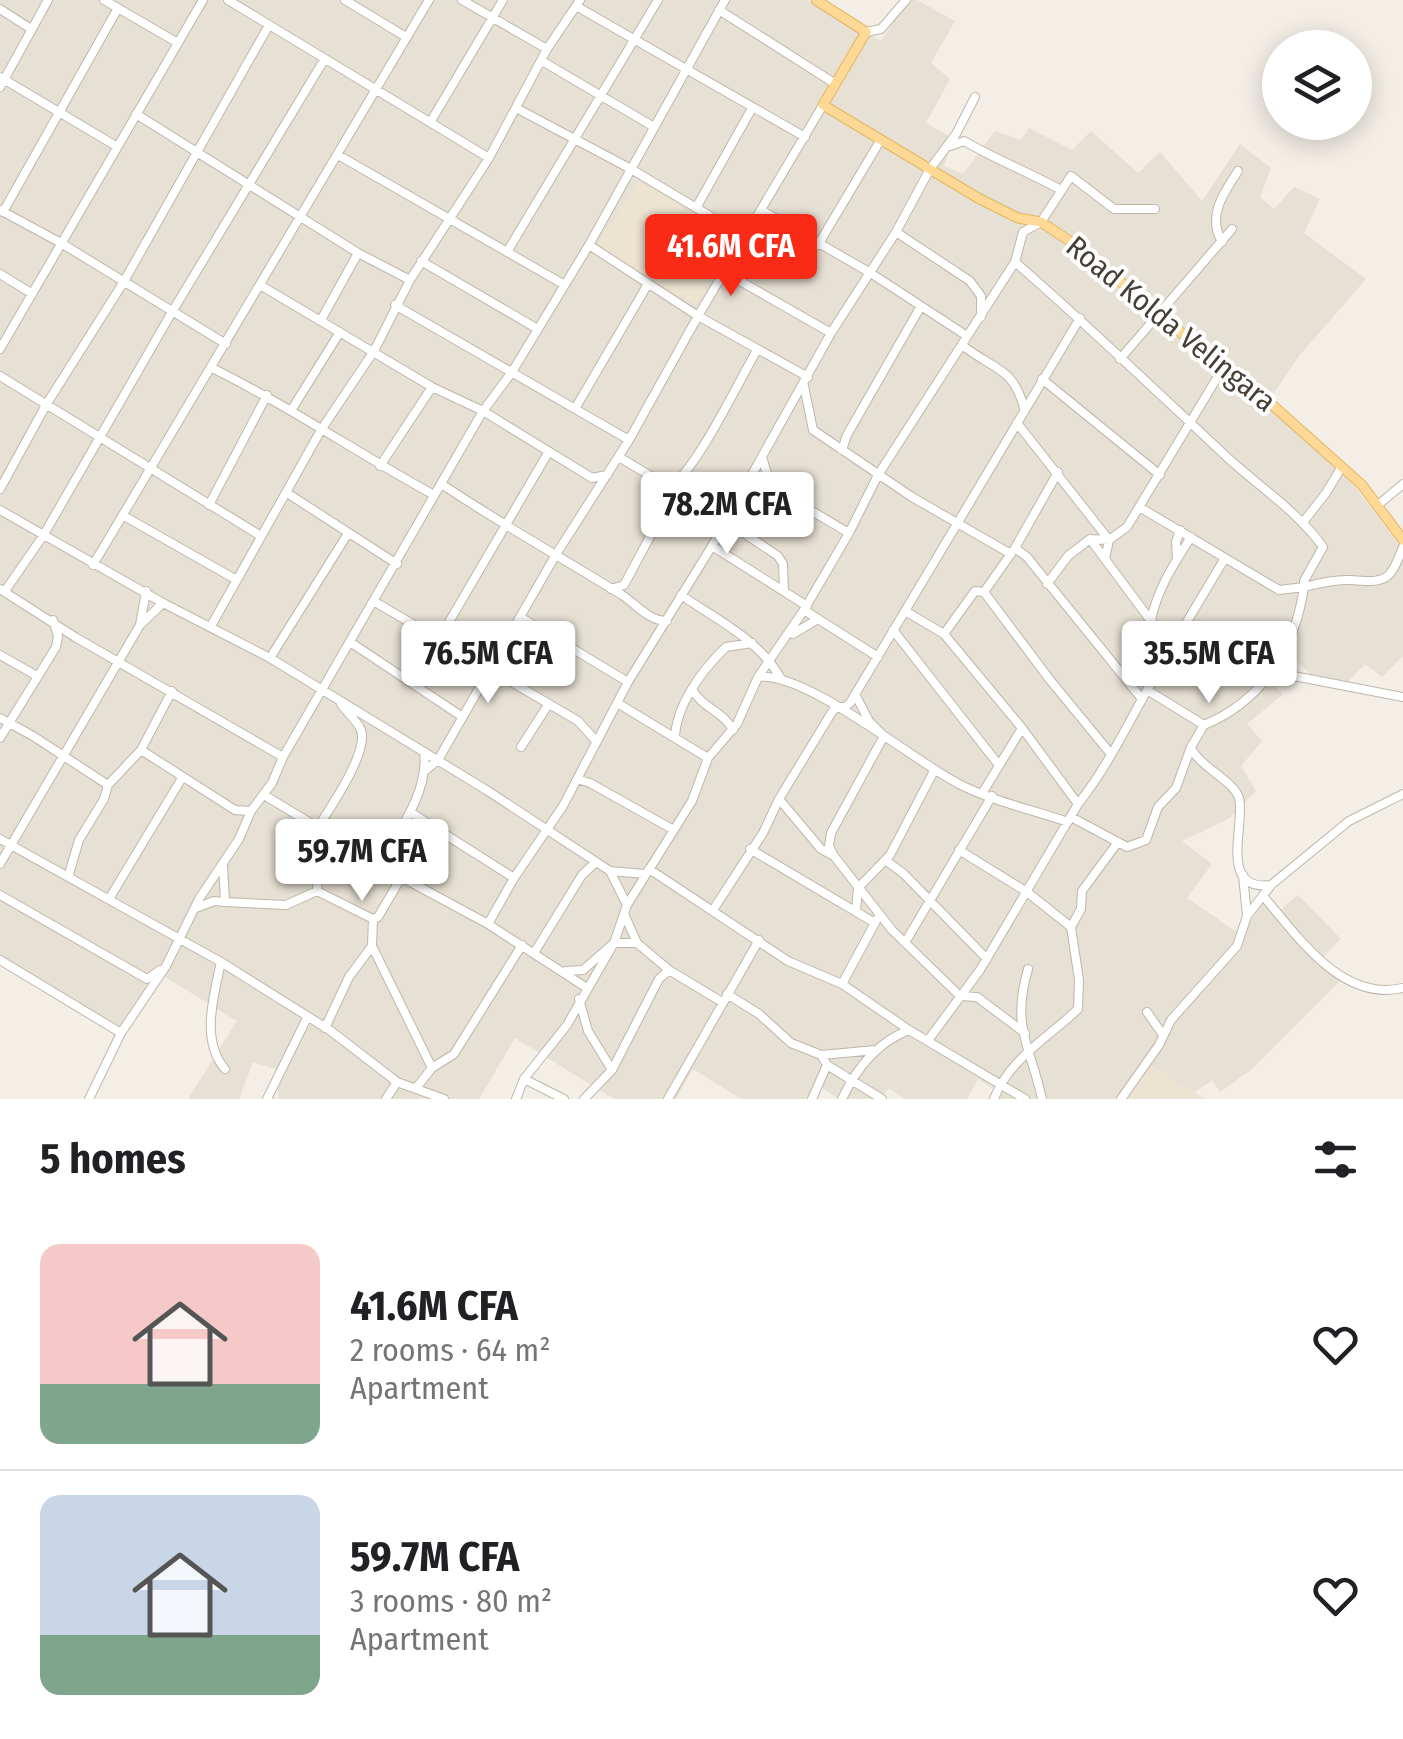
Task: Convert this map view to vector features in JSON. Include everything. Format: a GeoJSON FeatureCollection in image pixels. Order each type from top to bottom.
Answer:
{"type":"FeatureCollection","features":[{"type":"Feature","properties":{"kind":"main road"},"geometry":{"type":"LineString","coordinates":[[816,0],[866,32],[823,105]]}},
{"type":"Feature","properties":{"kind":"main road","name":"Road Kolda Velingara"},"geometry":{"type":"LineString","coordinates":[[823,105],[1001,210],[1041,222],[1084,250],[1268,401],[1362,485],[1403,544]]}},
{"type":"Feature","properties":{"kind":"street"},"geometry":{"type":"LineString","coordinates":[[48,0],[2,81],[116,146]]}},
{"type":"Feature","properties":{"kind":"street"},"geometry":{"type":"LineString","coordinates":[[104,0],[178,44]]}},
{"type":"Feature","properties":{"kind":"street"},"geometry":{"type":"LineString","coordinates":[[1,345],[204,0]]}},
{"type":"Feature","properties":{"kind":"street"},"geometry":{"type":"LineString","coordinates":[[228,0],[489,158]]}},
{"type":"Feature","properties":{"kind":"street"},"geometry":{"type":"LineString","coordinates":[[346,0],[406,37]]}},
{"type":"Feature","properties":{"kind":"street"},"geometry":{"type":"LineString","coordinates":[[93,565],[429,0]]}},
{"type":"Feature","properties":{"kind":"street"},"geometry":{"type":"LineString","coordinates":[[462,0],[546,49]]}},
{"type":"Feature","properties":{"kind":"street"},"geometry":{"type":"LineString","coordinates":[[432,121],[503,0]]}},
{"type":"Feature","properties":{"kind":"street"},"geometry":{"type":"LineString","coordinates":[[507,252],[658,0]]}},
{"type":"Feature","properties":{"kind":"street"},"geometry":{"type":"LineString","coordinates":[[90,1099],[121,1034],[166,966],[187,922],[483,411],[512,372],[589,246],[725,0]]}},
{"type":"Feature","properties":{"kind":"street"},"geometry":{"type":"LineString","coordinates":[[866,32],[881,29],[906,0]]}},
{"type":"Feature","properties":{"kind":"street"},"geometry":{"type":"LineString","coordinates":[[210,626],[321,430],[374,351],[421,261],[518,109],[546,49],[578,3],[751,110],[804,138]]}},
{"type":"Feature","properties":{"kind":"street"},"geometry":{"type":"LineString","coordinates":[[118,8],[1,211],[226,344]]}},
{"type":"Feature","properties":{"kind":"street"},"geometry":{"type":"LineString","coordinates":[[0,10],[31,29]]}},
{"type":"Feature","properties":{"kind":"street"},"geometry":{"type":"LineString","coordinates":[[719,10],[834,83]]}},
{"type":"Feature","properties":{"kind":"street"},"geometry":{"type":"LineString","coordinates":[[0,489],[46,405],[123,283],[269,25]]}},
{"type":"Feature","properties":{"kind":"street"},"geometry":{"type":"LineString","coordinates":[[283,756],[75,637],[2,590],[43,536],[324,60]]}},
{"type":"Feature","properties":{"kind":"street"},"geometry":{"type":"LineString","coordinates":[[542,60],[654,127]]}},
{"type":"Feature","properties":{"kind":"street"},"geometry":{"type":"LineString","coordinates":[[488,924],[583,769],[628,682],[712,546],[831,333],[896,232],[930,169],[949,146],[974,98]]}},
{"type":"Feature","properties":{"kind":"street"},"geometry":{"type":"LineString","coordinates":[[426,770],[438,760],[556,556],[630,440],[823,105]]}},
{"type":"Feature","properties":{"kind":"street"},"geometry":{"type":"LineString","coordinates":[[518,109],[631,169],[745,237]]}},
{"type":"Feature","properties":{"kind":"street"},"geometry":{"type":"LineString","coordinates":[[696,208],[751,110]]}},
{"type":"Feature","properties":{"kind":"street"},"geometry":{"type":"LineString","coordinates":[[136,114],[358,254],[410,280]]}},
{"type":"Feature","properties":{"kind":"street"},"geometry":{"type":"LineString","coordinates":[[949,146],[964,141],[1006,166],[1016,166],[1061,190]]}},
{"type":"Feature","properties":{"kind":"street"},"geometry":{"type":"LineString","coordinates":[[818,245],[880,142]]}},
{"type":"Feature","properties":{"kind":"street"},"geometry":{"type":"LineString","coordinates":[[338,155],[563,284]]}},
{"type":"Feature","properties":{"kind":"street"},"geometry":{"type":"LineString","coordinates":[[1222,242],[1217,209],[1238,171]]}},
{"type":"Feature","properties":{"kind":"street"},"geometry":{"type":"LineString","coordinates":[[516,1099],[524,1079],[558,1038],[614,943],[627,904],[692,801],[708,758],[733,730],[758,677],[806,608],[878,475],[1016,262],[1022,232],[1041,222],[1071,176],[1114,210],[1154,209]]}},
{"type":"Feature","properties":{"kind":"street"},"geometry":{"type":"LineString","coordinates":[[761,210],[921,306],[964,340],[982,361],[1011,377],[1024,408]]}},
{"type":"Feature","properties":{"kind":"street"},"geometry":{"type":"LineString","coordinates":[[1120,359],[1232,229]]}},
{"type":"Feature","properties":{"kind":"street"},"geometry":{"type":"LineString","coordinates":[[896,232],[970,281],[981,296],[981,317]]}},
{"type":"Feature","properties":{"kind":"street"},"geometry":{"type":"LineString","coordinates":[[589,246],[806,381],[814,430],[842,450],[958,524],[1028,557],[1142,699]]}},
{"type":"Feature","properties":{"kind":"street"},"geometry":{"type":"LineString","coordinates":[[321,320],[358,254]]}},
{"type":"Feature","properties":{"kind":"street"},"geometry":{"type":"LineString","coordinates":[[421,261],[536,328]]}},
{"type":"Feature","properties":{"kind":"street"},"geometry":{"type":"LineString","coordinates":[[758,677],[780,677],[963,786],[1070,819],[1134,847],[1146,840],[1158,807],[1176,788],[1204,725],[1217,720],[1274,672],[1286,652],[1299,618],[1304,587],[1323,547],[1304,521],[1269,494],[1016,262]]}},
{"type":"Feature","properties":{"kind":"street"},"geometry":{"type":"LineString","coordinates":[[726,273],[831,333]]}},
{"type":"Feature","properties":{"kind":"street"},"geometry":{"type":"LineString","coordinates":[[0,274],[30,294]]}},
{"type":"Feature","properties":{"kind":"street"},"geometry":{"type":"LineString","coordinates":[[260,284],[592,478],[608,475]]}},
{"type":"Feature","properties":{"kind":"street"},"geometry":{"type":"LineString","coordinates":[[576,407],[648,284]]}},
{"type":"Feature","properties":{"kind":"street"},"geometry":{"type":"LineString","coordinates":[[395,306],[630,440]]}},
{"type":"Feature","properties":{"kind":"street"},"geometry":{"type":"LineString","coordinates":[[842,450],[921,306]]}},
{"type":"Feature","properties":{"kind":"street"},"geometry":{"type":"LineString","coordinates":[[836,707],[846,707],[855,694],[1080,318]]}},
{"type":"Feature","properties":{"kind":"street"},"geometry":{"type":"LineString","coordinates":[[292,409],[340,332]]}},
{"type":"Feature","properties":{"kind":"street"},"geometry":{"type":"LineString","coordinates":[[624,597],[624,584],[756,350]]}},
{"type":"Feature","properties":{"kind":"street"},"geometry":{"type":"LineString","coordinates":[[212,368],[292,409],[380,466],[434,495]]}},
{"type":"Feature","properties":{"kind":"street"},"geometry":{"type":"LineString","coordinates":[[1046,584],[1090,538],[1109,540],[1127,527],[1224,368]]}},
{"type":"Feature","properties":{"kind":"street"},"geometry":{"type":"LineString","coordinates":[[0,376],[260,536]]}},
{"type":"Feature","properties":{"kind":"street"},"geometry":{"type":"LineString","coordinates":[[1042,379],[1160,475]]}},
{"type":"Feature","properties":{"kind":"street"},"geometry":{"type":"LineString","coordinates":[[380,466],[432,387]]}},
{"type":"Feature","properties":{"kind":"street"},"geometry":{"type":"LineString","coordinates":[[209,505],[267,395]]}},
{"type":"Feature","properties":{"kind":"street"},"geometry":{"type":"LineString","coordinates":[[1016,424],[1109,540],[1105,559]]}},
{"type":"Feature","properties":{"kind":"street"},"geometry":{"type":"LineString","coordinates":[[833,442],[847,435]]}},
{"type":"Feature","properties":{"kind":"street"},"geometry":{"type":"LineString","coordinates":[[440,639],[548,453]]}},
{"type":"Feature","properties":{"kind":"street"},"geometry":{"type":"LineString","coordinates":[[619,457],[726,520],[782,560],[784,591]]}},
{"type":"Feature","properties":{"kind":"street"},"geometry":{"type":"LineString","coordinates":[[762,457],[779,494]]}},
{"type":"Feature","properties":{"kind":"street"},"geometry":{"type":"LineString","coordinates":[[1304,521],[1340,468]]}},
{"type":"Feature","properties":{"kind":"street"},"geometry":{"type":"LineString","coordinates":[[984,592],[1013,551],[1058,472]]}},
{"type":"Feature","properties":{"kind":"street"},"geometry":{"type":"LineString","coordinates":[[443,484],[657,621],[667,621]]}},
{"type":"Feature","properties":{"kind":"street"},"geometry":{"type":"LineString","coordinates":[[1378,506],[1403,484]]}},
{"type":"Feature","properties":{"kind":"street"},"geometry":{"type":"LineString","coordinates":[[287,493],[397,564]]}},
{"type":"Feature","properties":{"kind":"street"},"geometry":{"type":"LineString","coordinates":[[741,494],[779,494],[850,533]]}},
{"type":"Feature","properties":{"kind":"street"},"geometry":{"type":"LineString","coordinates":[[1141,508],[1278,590],[1349,580],[1368,583],[1398,573],[1403,544]]}},
{"type":"Feature","properties":{"kind":"street"},"geometry":{"type":"LineString","coordinates":[[0,510],[163,604],[270,658],[438,760],[610,871],[627,904]]}},
{"type":"Feature","properties":{"kind":"street"},"geometry":{"type":"LineString","coordinates":[[124,516],[235,579]]}},
{"type":"Feature","properties":{"kind":"street"},"geometry":{"type":"LineString","coordinates":[[1177,559],[1180,530]]}},
{"type":"Feature","properties":{"kind":"street"},"geometry":{"type":"LineString","coordinates":[[270,658],[348,535]]}},
{"type":"Feature","properties":{"kind":"street"},"geometry":{"type":"LineString","coordinates":[[1151,620],[1159,591],[1191,537]]}},
{"type":"Feature","properties":{"kind":"street"},"geometry":{"type":"LineString","coordinates":[[1090,538],[1170,650]]}},
{"type":"Feature","properties":{"kind":"street"},"geometry":{"type":"LineString","coordinates":[[712,546],[878,657]]}},
{"type":"Feature","properties":{"kind":"street"},"geometry":{"type":"LineString","coordinates":[[928,1040],[980,970],[1078,804],[1098,780],[1110,752],[1225,558]]}},
{"type":"Feature","properties":{"kind":"street"},"geometry":{"type":"LineString","coordinates":[[1040,575],[1053,573]]}},
{"type":"Feature","properties":{"kind":"street"},"geometry":{"type":"LineString","coordinates":[[611,589],[624,584]]}},
{"type":"Feature","properties":{"kind":"street"},"geometry":{"type":"LineString","coordinates":[[944,634],[975,591],[984,592],[1110,752]]}},
{"type":"Feature","properties":{"kind":"street"},"geometry":{"type":"LineString","coordinates":[[140,624],[146,592]]}},
{"type":"Feature","properties":{"kind":"street"},"geometry":{"type":"LineString","coordinates":[[680,596],[752,644],[770,660],[780,677]]}},
{"type":"Feature","properties":{"kind":"street"},"geometry":{"type":"LineString","coordinates":[[375,602],[578,721],[596,741]]}},
{"type":"Feature","properties":{"kind":"street"},"geometry":{"type":"LineString","coordinates":[[0,864],[140,624],[163,604]]}},
{"type":"Feature","properties":{"kind":"street"},"geometry":{"type":"LineString","coordinates":[[905,611],[944,634],[1022,728],[1078,804]]}},
{"type":"Feature","properties":{"kind":"street"},"geometry":{"type":"LineString","coordinates":[[520,616],[628,682]]}},
{"type":"Feature","properties":{"kind":"street"},"geometry":{"type":"LineString","coordinates":[[789,636],[818,619]]}},
{"type":"Feature","properties":{"kind":"street"},"geometry":{"type":"LineString","coordinates":[[0,738],[56,647],[58,636],[52,620]]}},
{"type":"Feature","properties":{"kind":"street"},"geometry":{"type":"LineString","coordinates":[[894,630],[998,764]]}},
{"type":"Feature","properties":{"kind":"street"},"geometry":{"type":"LineString","coordinates":[[56,647],[75,637]]}},
{"type":"Feature","properties":{"kind":"street"},"geometry":{"type":"LineString","coordinates":[[350,642],[461,716]]}},
{"type":"Feature","properties":{"kind":"street"},"geometry":{"type":"LineString","coordinates":[[659,729],[676,722],[693,700],[692,689],[726,647],[752,644]]}},
{"type":"Feature","properties":{"kind":"street"},"geometry":{"type":"LineString","coordinates":[[1286,652],[1291,676]]}},
{"type":"Feature","properties":{"kind":"street"},"geometry":{"type":"LineString","coordinates":[[0,656],[37,676]]}},
{"type":"Feature","properties":{"kind":"street"},"geometry":{"type":"LineString","coordinates":[[1274,672],[1403,697]]}},
{"type":"Feature","properties":{"kind":"street"},"geometry":{"type":"LineString","coordinates":[[1147,690],[1204,725]]}},
{"type":"Feature","properties":{"kind":"street"},"geometry":{"type":"LineString","coordinates":[[69,874],[79,840],[104,799],[108,784],[141,750],[172,691]]}},
{"type":"Feature","properties":{"kind":"street"},"geometry":{"type":"LineString","coordinates":[[855,694],[869,721],[884,736]]}},
{"type":"Feature","properties":{"kind":"street"},"geometry":{"type":"LineString","coordinates":[[318,827],[361,746],[361,731],[338,700]]}},
{"type":"Feature","properties":{"kind":"street"},"geometry":{"type":"LineString","coordinates":[[693,700],[724,716],[733,730]]}},
{"type":"Feature","properties":{"kind":"street"},"geometry":{"type":"LineString","coordinates":[[521,746],[548,704]]}},
{"type":"Feature","properties":{"kind":"street"},"geometry":{"type":"LineString","coordinates":[[619,704],[708,758]]}},
{"type":"Feature","properties":{"kind":"street"},"geometry":{"type":"LineString","coordinates":[[712,910],[763,833],[836,707]]}},
{"type":"Feature","properties":{"kind":"street"},"geometry":{"type":"LineString","coordinates":[[0,718],[108,784]]}},
{"type":"Feature","properties":{"kind":"street"},"geometry":{"type":"LineString","coordinates":[[675,738],[676,722]]}},
{"type":"Feature","properties":{"kind":"street"},"geometry":{"type":"LineString","coordinates":[[906,942],[959,850],[998,764],[1022,728]]}},
{"type":"Feature","properties":{"kind":"street"},"geometry":{"type":"LineString","coordinates":[[825,848],[884,736]]}},
{"type":"Feature","properties":{"kind":"street"},"geometry":{"type":"LineString","coordinates":[[1191,747],[1196,759],[1233,788],[1239,800],[1236,851],[1247,916]]}},
{"type":"Feature","properties":{"kind":"street"},"geometry":{"type":"LineString","coordinates":[[141,750],[235,810],[244,826]]}},
{"type":"Feature","properties":{"kind":"street"},"geometry":{"type":"LineString","coordinates":[[379,863],[410,812],[426,770],[424,752]]}},
{"type":"Feature","properties":{"kind":"street"},"geometry":{"type":"LineString","coordinates":[[583,769],[590,783]]}},
{"type":"Feature","properties":{"kind":"street"},"geometry":{"type":"LineString","coordinates":[[856,911],[858,888],[885,860],[934,771]]}},
{"type":"Feature","properties":{"kind":"street"},"geometry":{"type":"LineString","coordinates":[[109,899],[182,778]]}},
{"type":"Feature","properties":{"kind":"street"},"geometry":{"type":"LineString","coordinates":[[577,779],[672,830]]}},
{"type":"Feature","properties":{"kind":"street"},"geometry":{"type":"LineString","coordinates":[[1121,1099],[1160,1030],[1237,946],[1247,916],[1271,885],[1349,821],[1403,794]]}},
{"type":"Feature","properties":{"kind":"street"},"geometry":{"type":"LineString","coordinates":[[264,795],[402,878],[488,924],[588,988]]}},
{"type":"Feature","properties":{"kind":"street"},"geometry":{"type":"LineString","coordinates":[[780,799],[834,856],[877,919]]}},
{"type":"Feature","properties":{"kind":"street"},"geometry":{"type":"LineString","coordinates":[[235,810],[252,810]]}},
{"type":"Feature","properties":{"kind":"street"},"geometry":{"type":"LineString","coordinates":[[410,812],[514,878]]}},
{"type":"Feature","properties":{"kind":"street"},"geometry":{"type":"LineString","coordinates":[[305,819],[314,834],[317,890]]}},
{"type":"Feature","properties":{"kind":"street"},"geometry":{"type":"LineString","coordinates":[[0,838],[221,962],[325,1028],[396,1082],[444,1099]]}},
{"type":"Feature","properties":{"kind":"street"},"geometry":{"type":"LineString","coordinates":[[994,1099],[1000,1082],[1027,1052],[1078,1009],[1079,980],[1071,926],[1081,909],[1082,891],[1118,842]]}},
{"type":"Feature","properties":{"kind":"street"},"geometry":{"type":"LineString","coordinates":[[750,849],[856,911],[877,919],[960,996],[977,997],[1024,1033]]}},
{"type":"Feature","properties":{"kind":"street"},"geometry":{"type":"LineString","coordinates":[[959,850],[1028,892],[1071,926]]}},
{"type":"Feature","properties":{"kind":"street"},"geometry":{"type":"LineString","coordinates":[[582,875],[583,853]]}},
{"type":"Feature","properties":{"kind":"street"},"geometry":{"type":"LineString","coordinates":[[885,860],[987,959]]}},
{"type":"Feature","properties":{"kind":"street"},"geometry":{"type":"LineString","coordinates":[[223,862],[225,902]]}},
{"type":"Feature","properties":{"kind":"street"},"geometry":{"type":"LineString","coordinates":[[534,953],[582,875],[596,862]]}},
{"type":"Feature","properties":{"kind":"street"},"geometry":{"type":"LineString","coordinates":[[610,871],[647,872],[788,960],[842,984],[909,1030],[1025,1099]]}},
{"type":"Feature","properties":{"kind":"street"},"geometry":{"type":"LineString","coordinates":[[1243,875],[1254,884],[1271,885]]}},
{"type":"Feature","properties":{"kind":"street"},"geometry":{"type":"LineString","coordinates":[[374,919],[402,878]]}},
{"type":"Feature","properties":{"kind":"street"},"geometry":{"type":"LineString","coordinates":[[194,910],[214,901],[286,905],[317,890]]}},
{"type":"Feature","properties":{"kind":"street"},"geometry":{"type":"LineString","coordinates":[[317,890],[374,919]]}},
{"type":"Feature","properties":{"kind":"street"},"geometry":{"type":"LineString","coordinates":[[0,895],[147,979],[150,991]]}},
{"type":"Feature","properties":{"kind":"street"},"geometry":{"type":"LineString","coordinates":[[1264,897],[1302,942],[1351,983],[1371,989],[1403,988]]}},
{"type":"Feature","properties":{"kind":"street"},"geometry":{"type":"LineString","coordinates":[[625,916],[637,944],[668,970],[758,1014],[791,1044],[821,1056],[877,1050]]}},
{"type":"Feature","properties":{"kind":"street"},"geometry":{"type":"LineString","coordinates":[[374,919],[372,946],[432,1068]]}},
{"type":"Feature","properties":{"kind":"street"},"geometry":{"type":"LineString","coordinates":[[842,984],[877,919]]}},
{"type":"Feature","properties":{"kind":"street"},"geometry":{"type":"LineString","coordinates":[[162,930],[187,922]]}},
{"type":"Feature","properties":{"kind":"street"},"geometry":{"type":"LineString","coordinates":[[668,1099],[760,940]]}},
{"type":"Feature","properties":{"kind":"street"},"geometry":{"type":"LineString","coordinates":[[562,971],[583,970],[614,943],[637,944]]}},
{"type":"Feature","properties":{"kind":"street"},"geometry":{"type":"LineString","coordinates":[[325,1028],[348,977],[372,946]]}},
{"type":"Feature","properties":{"kind":"street"},"geometry":{"type":"LineString","coordinates":[[416,1088],[432,1068],[454,1054],[522,946]]}},
{"type":"Feature","properties":{"kind":"street"},"geometry":{"type":"LineString","coordinates":[[0,960],[121,1034]]}},
{"type":"Feature","properties":{"kind":"street"},"geometry":{"type":"LineString","coordinates":[[221,962],[211,1011],[213,1043],[221,1066],[226,1069]]}},
{"type":"Feature","properties":{"kind":"street"},"geometry":{"type":"LineString","coordinates":[[147,979],[166,966]]}},
{"type":"Feature","properties":{"kind":"street"},"geometry":{"type":"LineString","coordinates":[[1028,969],[1019,1006],[1027,1052],[1042,1099]]}},
{"type":"Feature","properties":{"kind":"street"},"geometry":{"type":"LineString","coordinates":[[584,1099],[612,1070],[659,979],[668,970]]}},
{"type":"Feature","properties":{"kind":"street"},"geometry":{"type":"LineString","coordinates":[[977,997],[980,970]]}},
{"type":"Feature","properties":{"kind":"street"},"geometry":{"type":"LineString","coordinates":[[579,999],[588,1031],[612,1070]]}},
{"type":"Feature","properties":{"kind":"street"},"geometry":{"type":"LineString","coordinates":[[1147,1012],[1160,1030]]}},
{"type":"Feature","properties":{"kind":"street"},"geometry":{"type":"LineString","coordinates":[[268,1099],[307,1018]]}},
{"type":"Feature","properties":{"kind":"street"},"geometry":{"type":"LineString","coordinates":[[842,1099],[850,1080],[877,1050],[889,1038],[909,1030]]}},
{"type":"Feature","properties":{"kind":"street"},"geometry":{"type":"LineString","coordinates":[[821,1056],[826,1065],[882,1099]]}},
{"type":"Feature","properties":{"kind":"street"},"geometry":{"type":"LineString","coordinates":[[812,1099],[826,1065]]}},
{"type":"Feature","properties":{"kind":"street"},"geometry":{"type":"LineString","coordinates":[[524,1079],[564,1099]]}},
{"type":"Feature","properties":{"kind":"street"},"geometry":{"type":"LineString","coordinates":[[386,1099],[396,1082]]}},
{"type":"Feature","properties":{"kind":"street"},"geometry":{"type":"LineString","coordinates":[[536,1099],[552,1094]]}},
{"type":"Feature","properties":{"kind":"shaded area"},"geometry":{"type":"Polygon","coordinates":[[[0,0],[806,0],[881,41],[908,0],[917,0],[955,21],[931,63],[950,79],[926,123],[954,139],[944,166],[963,174],[995,131],[1021,140],[1029,128],[1072,150],[1091,131],[1138,173],[1160,152],[1202,201],[1240,144],[1271,168],[1260,197],[1274,209],[1294,187],[1320,199],[1304,233],[1366,279],[1299,356],[1266,405],[1356,488],[1403,550],[1403,656],[1382,677],[1365,664],[1345,685],[1314,677],[1272,640],[1251,662],[1283,694],[1247,724],[1262,741],[1241,766],[1256,791],[1230,818],[1182,841],[1212,864],[1187,898],[1241,935],[1264,902],[1275,914],[1298,895],[1341,939],[1324,956],[1343,978],[1252,1069],[1220,1092],[1212,1080],[1194,1093],[1148,1064],[1126,1099],[997,1099],[1000,1093],[978,1079],[967,1099],[905,1099],[888,1088],[882,1099],[839,1099],[815,1083],[806,1099],[741,1099],[693,1069],[676,1099],[614,1099],[515,1038],[479,1099],[279,1099],[275,1069],[253,1062],[239,1099],[188,1099],[237,1021],[160,974],[124,1037],[0,963],[0,0]]]}},
{"type":"Feature","properties":{"kind":"shaded area"},"geometry":{"type":"Polygon","coordinates":[[[639,181],[733,237],[734,242],[695,305],[599,248],[599,242],[639,181]]]}},
{"type":"Feature","properties":{"kind":"shaded area"},"geometry":{"type":"Polygon","coordinates":[[[1147,1064],[1205,1099],[1126,1099],[1147,1064]]]}}]}
